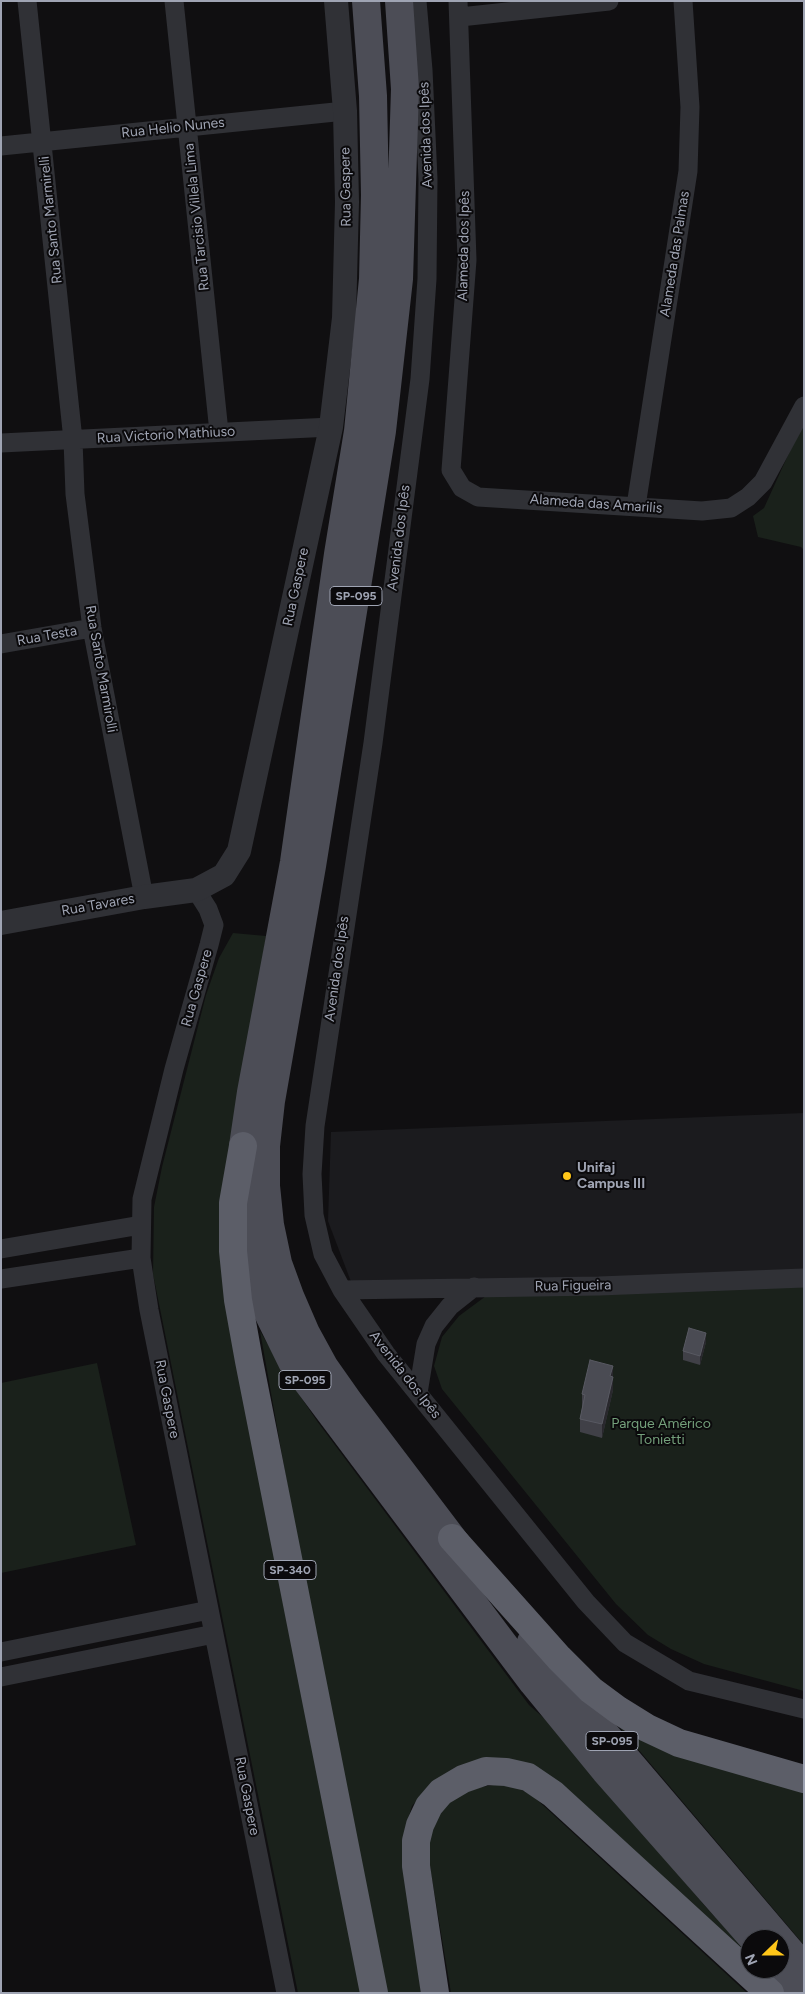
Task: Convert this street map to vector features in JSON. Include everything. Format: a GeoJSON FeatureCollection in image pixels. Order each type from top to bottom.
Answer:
{"type":"FeatureCollection","features":[{"type":"Feature","properties":{"kind":"highway","name":"SP-340"},"geometry":{"type":"LineString","coordinates":[[243,1146],[233,1203],[238,1300],[250,1371],[374,1993]]}},
{"type":"Feature","properties":{"kind":"highway"},"geometry":{"type":"LineString","coordinates":[[452,1538],[559,1658],[591,1690],[618,1710],[647,1728],[679,1743],[804,1779]]}},
{"type":"Feature","properties":{"kind":"highway"},"geometry":{"type":"LineString","coordinates":[[435,1993],[416,1866],[416,1841],[420,1825],[429,1806],[441,1792],[462,1778],[486,1771],[506,1772],[528,1777],[553,1794],[770,1993]]}},
{"type":"Feature","properties":{"kind":"main road","name":"SP-095"},"geometry":{"type":"LineString","coordinates":[[366,1],[373,96],[375,195],[373,279],[358,431],[338,554],[294,862],[251,1092],[243,1146],[246,1213],[252,1257],[264,1305],[292,1362],[539,1691],[605,1771],[744,1929]]}},
{"type":"Feature","properties":{"kind":"main road","name":"SP-095"},"geometry":{"type":"LineString","coordinates":[[399,1],[404,89],[399,279],[383,422],[312,866],[271,1101],[266,1146],[266,1186],[270,1225],[278,1263],[306,1333],[324,1366],[350,1403],[557,1677],[771,1929]]}},
{"type":"Feature","properties":{"kind":"main road","name":"SP-095"},"geometry":{"type":"LineString","coordinates":[[790,1951],[804,1967]]}},
{"type":"Feature","properties":{"kind":"main road"},"geometry":{"type":"LineString","coordinates":[[788,1979],[800,1993]]}},
{"type":"Feature","properties":{"kind":"street","name":"Rua Santo Marmirelli"},"geometry":{"type":"LineString","coordinates":[[27,1],[74,440]]}},
{"type":"Feature","properties":{"kind":"street","name":"Rua Tarcisio Villela Lima"},"geometry":{"type":"LineString","coordinates":[[174,1],[219,432]]}},
{"type":"Feature","properties":{"kind":"street","name":"Rua Gaspere"},"geometry":{"type":"LineString","coordinates":[[286,1993],[149,1310],[141,1258],[141,1226],[142,1199],[174,1069],[214,925],[208,909],[196,890],[224,876],[239,851],[331,427],[344,318],[347,202],[344,111],[336,1]]}},
{"type":"Feature","properties":{"kind":"street","name":"Avenida dos Ipês"},"geometry":{"type":"LineString","coordinates":[[417,1],[423,70],[428,179],[427,279],[420,379],[372,743],[314,1126],[312,1164],[314,1215],[323,1254],[342,1290],[386,1354],[586,1602],[625,1643],[689,1681],[804,1709]]}},
{"type":"Feature","properties":{"kind":"street"},"geometry":{"type":"LineString","coordinates":[[459,9],[609,1]]}},
{"type":"Feature","properties":{"kind":"street","name":"Alameda das Palmas"},"geometry":{"type":"LineString","coordinates":[[636,506],[688,171],[690,106],[683,1]]}},
{"type":"Feature","properties":{"kind":"street","name":"Alameda dos Ipês"},"geometry":{"type":"LineString","coordinates":[[459,9],[467,260],[451,470],[462,488]]}},
{"type":"Feature","properties":{"kind":"street","name":"Rua Helio Nunes"},"geometry":{"type":"LineString","coordinates":[[1,146],[344,111]]}},
{"type":"Feature","properties":{"kind":"street","name":"Alameda das Amarilis"},"geometry":{"type":"LineString","coordinates":[[462,488],[478,497],[702,511],[732,508],[748,497],[763,482],[804,406]]}},
{"type":"Feature","properties":{"kind":"street","name":"Rua Victorio Mathiuso"},"geometry":{"type":"LineString","coordinates":[[1,443],[331,427]]}},
{"type":"Feature","properties":{"kind":"street","name":"Rua Santo Marmirolli"},"geometry":{"type":"LineString","coordinates":[[74,440],[75,494],[92,628],[144,897]]}},
{"type":"Feature","properties":{"kind":"street","name":"Rua Testa"},"geometry":{"type":"LineString","coordinates":[[1,644],[92,628]]}},
{"type":"Feature","properties":{"kind":"street","name":"Rua Tavares"},"geometry":{"type":"LineString","coordinates":[[1,923],[144,897],[196,890]]}},
{"type":"Feature","properties":{"kind":"street"},"geometry":{"type":"LineString","coordinates":[[1,1249],[141,1226]]}},
{"type":"Feature","properties":{"kind":"street"},"geometry":{"type":"LineString","coordinates":[[1,1279],[141,1258]]}},
{"type":"Feature","properties":{"kind":"street","name":"Rua Figueira"},"geometry":{"type":"LineString","coordinates":[[342,1290],[599,1286],[804,1278]]}},
{"type":"Feature","properties":{"kind":"street"},"geometry":{"type":"LineString","coordinates":[[418,1393],[426,1344],[434,1326],[450,1306],[474,1288]]}},
{"type":"Feature","properties":{"kind":"street"},"geometry":{"type":"LineString","coordinates":[[1,1652],[209,1610]]}},
{"type":"Feature","properties":{"kind":"street"},"geometry":{"type":"LineString","coordinates":[[1,1677],[214,1634]]}},
{"type":"Feature","properties":{"kind":"shaded area","name":"Unifaj Campus III"},"geometry":{"type":"Polygon","coordinates":[[[804,1113],[804,1276],[353,1287],[328,1221],[331,1132],[804,1113]]]}},
{"type":"Feature","properties":{"kind":"green space"},"geometry":{"type":"Polygon","coordinates":[[[804,420],[804,550],[801,547],[758,537],[753,516],[764,508],[804,420]]]}},
{"type":"Feature","properties":{"kind":"green space"},"geometry":{"type":"Polygon","coordinates":[[[233,933],[266,936],[221,1217],[363,1993],[298,1993],[153,1274],[154,1207],[162,1167],[206,995],[219,958],[233,933]]]}},
{"type":"Feature","properties":{"kind":"green space","name":"Parque Américo Tonietti"},"geometry":{"type":"Polygon","coordinates":[[[804,1284],[804,1691],[704,1664],[671,1649],[648,1635],[616,1604],[442,1389],[434,1366],[442,1337],[459,1316],[486,1296],[804,1284]]]}},
{"type":"Feature","properties":{"kind":"green space"},"geometry":{"type":"Polygon","coordinates":[[[260,1331],[282,1369],[317,1421],[529,1705],[554,1727],[705,1906],[740,1944],[740,1955],[551,1779],[429,1786],[412,1806],[405,1829],[408,1886],[421,1993],[382,1993],[339,1776],[260,1331]]]}},
{"type":"Feature","properties":{"kind":"green space"},"geometry":{"type":"Polygon","coordinates":[[[97,1363],[136,1545],[1,1573],[1,1383],[97,1363]]]}},
{"type":"Feature","properties":{"kind":"green space"},"geometry":{"type":"Polygon","coordinates":[[[610,1716],[804,1789],[804,1945],[610,1716]]]}},
{"type":"Feature","properties":{"kind":"green space"},"geometry":{"type":"Polygon","coordinates":[[[499,1784],[517,1787],[534,1797],[747,1993],[451,1993],[428,1855],[429,1833],[446,1803],[462,1793],[499,1784]]]}},
{"type":"Feature","properties":{"kind":"building"},"geometry":{"type":"Polygon","coordinates":[[[689,1328],[706,1333],[700,1356],[683,1351],[689,1328]]]}},
{"type":"Feature","properties":{"kind":"building"},"geometry":{"type":"Polygon","coordinates":[[[590,1360],[613,1366],[610,1376],[613,1377],[602,1424],[580,1419],[585,1395],[582,1394],[590,1360]]]}},
{"type":"Feature","properties":{"kind":"place","name":"Unifaj Campus III"},"geometry":{"type":"Point","coordinates":[567,1176]}}]}
